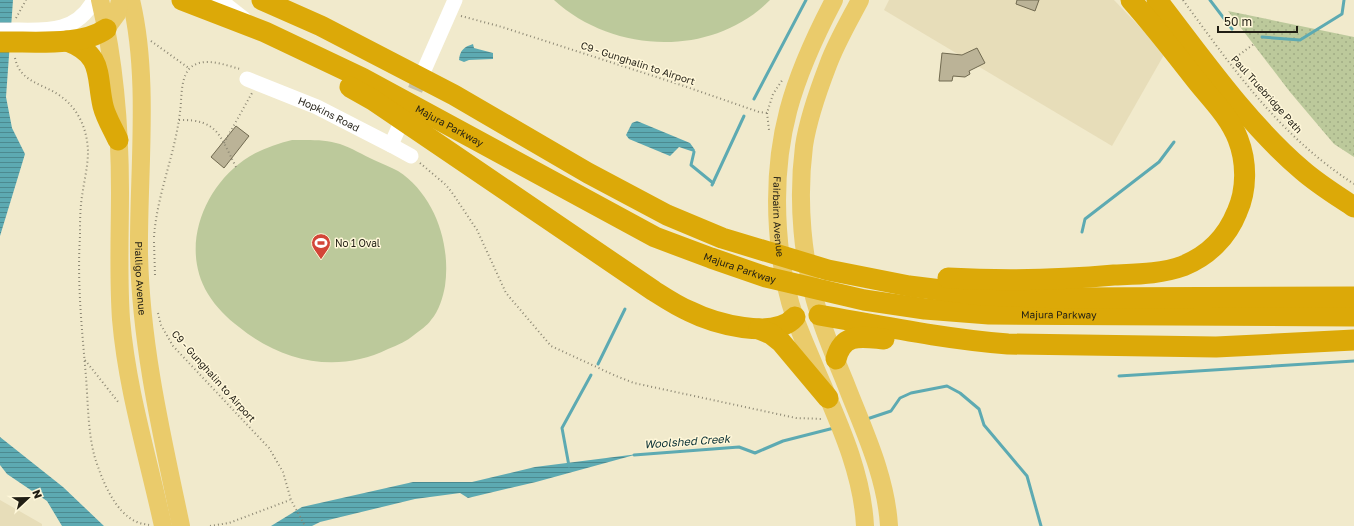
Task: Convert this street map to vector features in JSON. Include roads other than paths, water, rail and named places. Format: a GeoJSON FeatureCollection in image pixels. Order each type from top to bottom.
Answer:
{"type":"FeatureCollection","features":[{"type":"Feature","properties":{"kind":"highway","name":"Majura Parkway"},"geometry":{"type":"LineString","coordinates":[[182,0],[219,7],[256,29],[368,81],[655,237],[766,277],[864,300],[925,309],[989,314],[1354,316]]}},
{"type":"Feature","properties":{"kind":"highway","name":"Majura Parkway"},"geometry":{"type":"LineString","coordinates":[[262,0],[321,26],[454,95],[588,173],[667,215],[722,238],[828,270],[909,286],[982,295],[1062,298],[1354,297]]}},
{"type":"Feature","properties":{"kind":"highway"},"geometry":{"type":"LineString","coordinates":[[828,270],[876,270],[932,277],[980,280],[1039,280],[1088,277],[1171,269],[1196,260],[1218,243],[1235,219],[1243,197],[1245,169],[1238,140],[1225,115],[1131,0]]}},
{"type":"Feature","properties":{"kind":"highway"},"geometry":{"type":"LineString","coordinates":[[1157,0],[1216,76],[1272,142],[1302,170],[1354,207]]}},
{"type":"Feature","properties":{"kind":"highway"},"geometry":{"type":"LineString","coordinates":[[219,7],[252,35],[310,64],[373,100],[680,307],[718,322],[759,329],[771,334],[780,342],[828,406]]}},
{"type":"Feature","properties":{"kind":"highway"},"geometry":{"type":"LineString","coordinates":[[16,38],[67,41],[88,38],[108,39]]}},
{"type":"Feature","properties":{"kind":"highway"},"geometry":{"type":"LineString","coordinates":[[67,41],[84,48],[96,64],[105,112],[118,140]]}},
{"type":"Feature","properties":{"kind":"highway"},"geometry":{"type":"LineString","coordinates":[[759,329],[785,324],[804,314],[885,328],[982,342],[1076,346],[1192,347],[1354,340]]}},
{"type":"Feature","properties":{"kind":"highway"},"geometry":{"type":"LineString","coordinates":[[836,358],[843,344],[858,337],[937,346],[982,342]]}},
{"type":"Feature","properties":{"kind":"main road","name":"Pialligo Avenue"},"geometry":{"type":"LineString","coordinates":[[100,0],[108,39],[115,89],[118,140],[119,265],[125,353],[130,385],[166,496],[181,526]]}},
{"type":"Feature","properties":{"kind":"main road"},"geometry":{"type":"LineString","coordinates":[[108,39],[117,14],[120,0]]}},
{"type":"Feature","properties":{"kind":"main road","name":"Pialligo Avenue"},"geometry":{"type":"LineString","coordinates":[[130,0],[135,27],[141,102],[139,254],[142,309],[146,350],[158,421],[166,496],[157,526]]}},
{"type":"Feature","properties":{"kind":"main road","name":"Fairbairn Avenue"},"geometry":{"type":"LineString","coordinates":[[834,0],[801,69],[790,103],[780,143],[776,209],[780,259],[788,294],[836,358],[879,471],[889,524]]}},
{"type":"Feature","properties":{"kind":"main road","name":"Fairbairn Avenue"},"geometry":{"type":"LineString","coordinates":[[860,0],[828,64],[813,110],[804,145],[801,181],[807,267],[804,314],[828,406],[849,448],[860,489],[865,526]]}},
{"type":"Feature","properties":{"kind":"street"},"geometry":{"type":"LineString","coordinates":[[0,30],[16,38],[70,25],[83,17],[94,0]]}},
{"type":"Feature","properties":{"kind":"street"},"geometry":{"type":"LineString","coordinates":[[425,68],[453,6]]}},
{"type":"Feature","properties":{"kind":"street","name":"Hopkins Road"},"geometry":{"type":"LineString","coordinates":[[250,77],[317,107],[411,156]]}},
{"type":"Feature","properties":{"kind":"street"},"geometry":{"type":"LineString","coordinates":[[391,145],[399,127]]}},
{"type":"Feature","properties":{"kind":"water"},"geometry":{"type":"Polygon","coordinates":[[[0,0],[13,0],[6,97],[12,128],[25,154],[0,236],[0,0]]]}},
{"type":"Feature","properties":{"kind":"water"},"geometry":{"type":"Polygon","coordinates":[[[473,44],[474,48],[493,53],[493,59],[469,60],[464,62],[459,60],[463,49],[473,44]]]}},
{"type":"Feature","properties":{"kind":"water"},"geometry":{"type":"Polygon","coordinates":[[[637,121],[690,143],[695,150],[694,152],[679,147],[670,156],[629,139],[626,135],[632,123],[637,121]]]}},
{"type":"Feature","properties":{"kind":"water"},"geometry":{"type":"Polygon","coordinates":[[[0,437],[63,487],[104,526],[62,526],[47,501],[7,474],[0,465],[0,437]]]}},
{"type":"Feature","properties":{"kind":"water"},"geometry":{"type":"Polygon","coordinates":[[[638,454],[536,482],[468,498],[460,493],[415,499],[320,522],[312,526],[271,526],[302,507],[413,482],[472,482],[535,467],[638,454]]]}},
{"type":"Feature","properties":{"kind":"waterway"},"geometry":{"type":"LineString","coordinates":[[754,99],[806,0]]}},
{"type":"Feature","properties":{"kind":"waterway"},"geometry":{"type":"LineString","coordinates":[[1210,0],[1232,29]]}},
{"type":"Feature","properties":{"kind":"waterway"},"geometry":{"type":"LineString","coordinates":[[1262,37],[1300,40],[1342,14],[1344,0]]}},
{"type":"Feature","properties":{"kind":"waterway"},"geometry":{"type":"LineString","coordinates":[[712,185],[744,116]]}},
{"type":"Feature","properties":{"kind":"waterway"},"geometry":{"type":"LineString","coordinates":[[1082,232],[1085,219],[1159,162],[1174,142]]}},
{"type":"Feature","properties":{"kind":"waterway"},"geometry":{"type":"LineString","coordinates":[[694,152],[691,165],[713,183]]}},
{"type":"Feature","properties":{"kind":"waterway"},"geometry":{"type":"LineString","coordinates":[[598,364],[625,309]]}},
{"type":"Feature","properties":{"kind":"waterway"},"geometry":{"type":"LineString","coordinates":[[1119,376],[1354,361]]}},
{"type":"Feature","properties":{"kind":"waterway"},"geometry":{"type":"LineString","coordinates":[[569,466],[562,428],[591,375]]}},
{"type":"Feature","properties":{"kind":"waterway","name":"Woolshed Creek"},"geometry":{"type":"LineString","coordinates":[[867,419],[891,411],[900,398],[911,393],[947,386],[960,393],[979,409],[984,425],[1027,476],[1041,526]]}},
{"type":"Feature","properties":{"kind":"waterway","name":"Woolshed Creek"},"geometry":{"type":"LineString","coordinates":[[634,455],[739,447],[755,453],[783,441],[834,428]]}},
{"type":"Feature","properties":{"kind":"tunnel"},"geometry":{"type":"LineString","coordinates":[[406,111],[424,69]]}},
{"type":"Feature","properties":{"kind":"place","name":"No 1 Oval"},"geometry":{"type":"Point","coordinates":[321,260]}}]}
